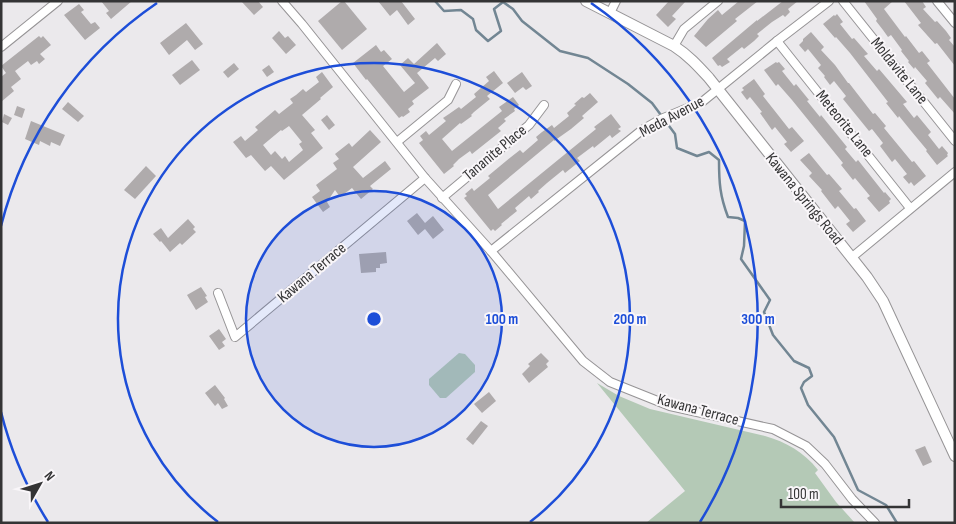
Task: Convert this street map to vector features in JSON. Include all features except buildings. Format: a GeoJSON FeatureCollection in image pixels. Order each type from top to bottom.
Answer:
{"type":"FeatureCollection","features":[{"type":"Feature","properties":{"kind":"street"},"geometry":{"type":"LineString","coordinates":[[1,46],[58,1]]}},
{"type":"Feature","properties":{"kind":"street","name":"Kawana Terrace"},"geometry":{"type":"LineString","coordinates":[[282,1],[425,178],[492,251],[583,362],[610,382],[670,406],[773,429],[806,446],[825,464],[852,499],[876,523]]}},
{"type":"Feature","properties":{"kind":"street","name":"Kawana Springs Road"},"geometry":{"type":"LineString","coordinates":[[586,1],[683,52],[696,63],[718,90],[867,277],[883,301],[955,456]]}},
{"type":"Feature","properties":{"kind":"street"},"geometry":{"type":"LineString","coordinates":[[610,13],[616,1]]}},
{"type":"Feature","properties":{"kind":"street"},"geometry":{"type":"LineString","coordinates":[[674,46],[684,29],[718,1]]}},
{"type":"Feature","properties":{"kind":"street","name":"Meda Avenue"},"geometry":{"type":"LineString","coordinates":[[492,251],[650,125],[702,102],[829,1]]}},
{"type":"Feature","properties":{"kind":"street","name":"Moldavite Lane"},"geometry":{"type":"LineString","coordinates":[[843,1],[955,142]]}},
{"type":"Feature","properties":{"kind":"street"},"geometry":{"type":"LineString","coordinates":[[937,1],[955,23]]}},
{"type":"Feature","properties":{"kind":"street","name":"Meteorite Lane"},"geometry":{"type":"LineString","coordinates":[[777,41],[910,208]]}},
{"type":"Feature","properties":{"kind":"street"},"geometry":{"type":"LineString","coordinates":[[397,142],[448,100],[456,84]]}},
{"type":"Feature","properties":{"kind":"street","name":"Tananite Place"},"geometry":{"type":"LineString","coordinates":[[442,198],[529,124],[544,105]]}},
{"type":"Feature","properties":{"kind":"street"},"geometry":{"type":"LineString","coordinates":[[851,258],[955,172]]}},
{"type":"Feature","properties":{"kind":"street","name":"Kawana Terrace"},"geometry":{"type":"LineString","coordinates":[[218,293],[235,337],[425,178]]}},
{"type":"Feature","properties":{"kind":"green space"},"geometry":{"type":"Polygon","coordinates":[[[459,353],[465,354],[475,365],[475,372],[446,398],[440,398],[429,385],[429,379],[459,353]]]}},
{"type":"Feature","properties":{"kind":"green space"},"geometry":{"type":"Polygon","coordinates":[[[597,383],[619,396],[650,409],[780,441],[801,453],[813,464],[818,470],[815,473],[836,502],[855,523],[646,523],[685,491],[597,383]]]}},
{"type":"Feature","properties":{"kind":"waterway"},"geometry":{"type":"LineString","coordinates":[[435,1],[444,11],[461,10],[473,19],[476,30],[488,41],[501,31],[494,9],[503,2],[513,9],[522,21],[560,51],[588,58],[628,84],[652,103],[675,134],[677,148],[697,156],[709,152],[719,160],[720,189],[725,209],[728,217],[745,221],[744,246],[741,259],[770,300],[764,312],[773,335],[794,361],[809,368],[812,376],[804,382],[801,388],[808,405],[834,437],[858,490],[886,505],[897,523]]}}]}
